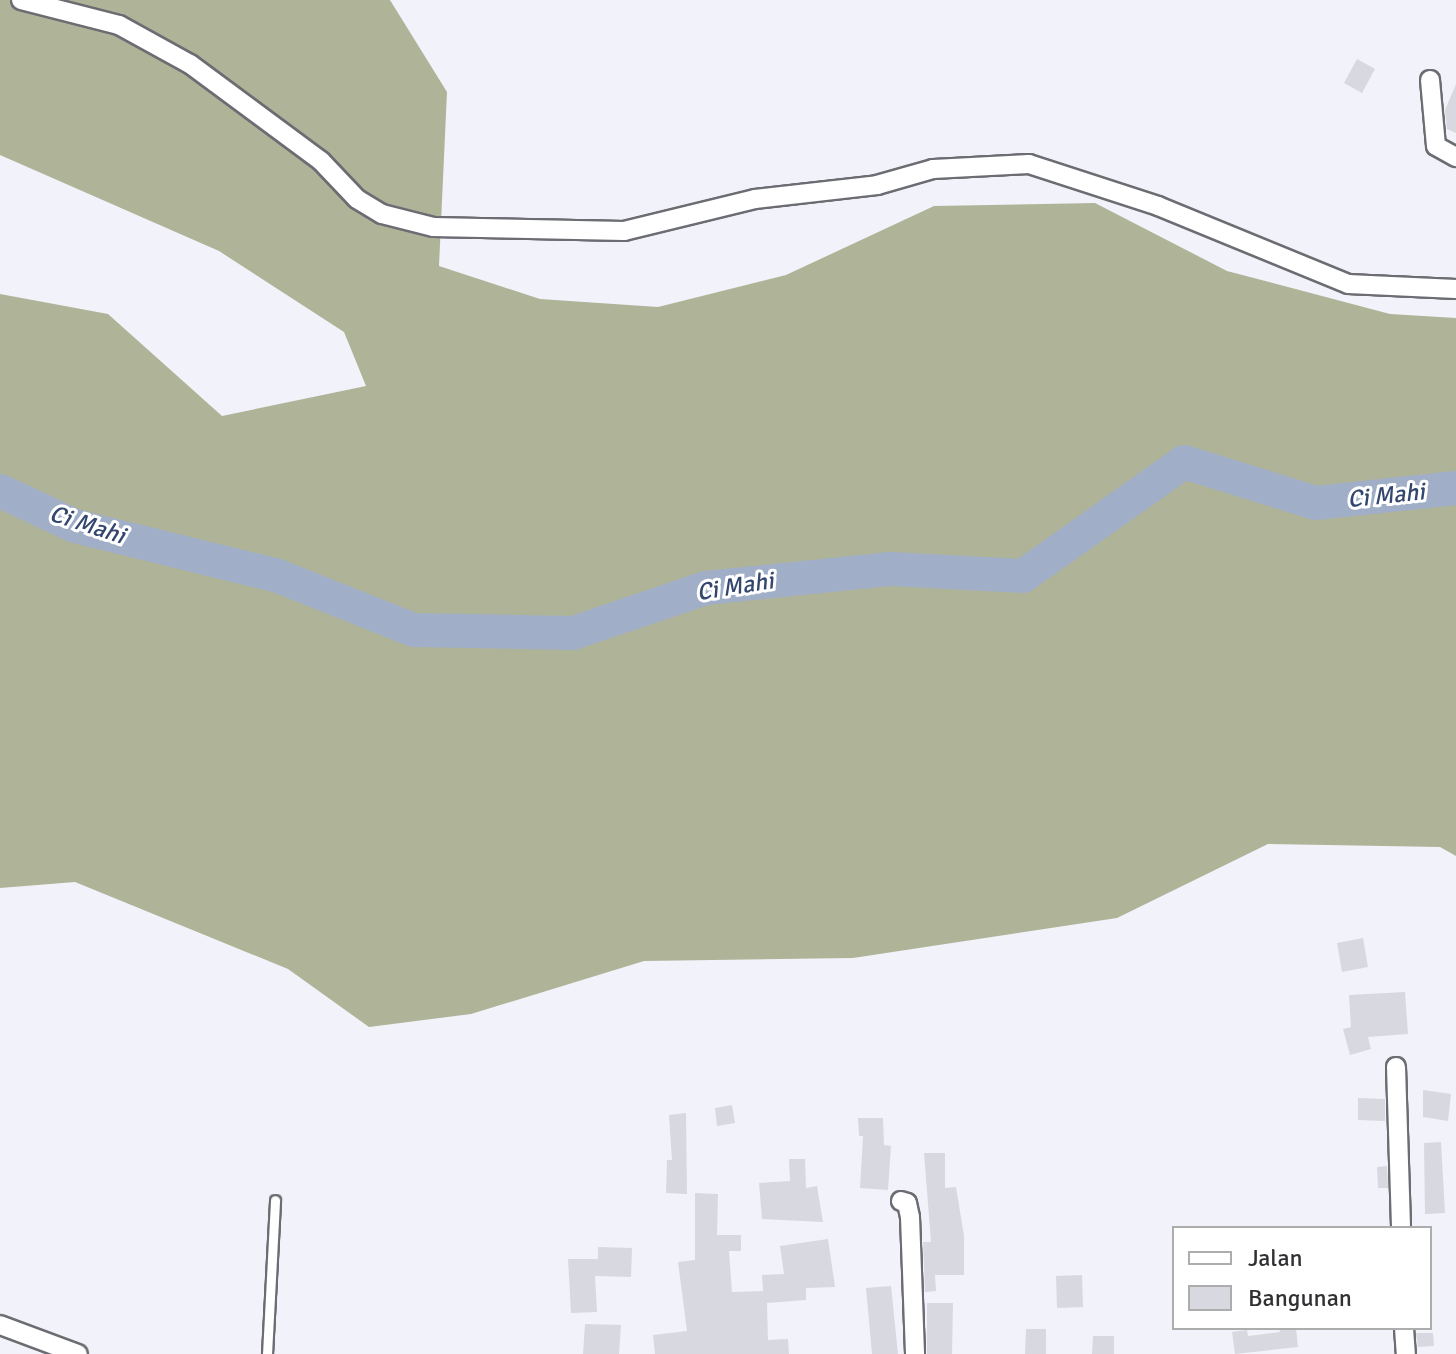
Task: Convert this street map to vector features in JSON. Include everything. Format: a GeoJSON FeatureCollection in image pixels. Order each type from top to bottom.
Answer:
{"type":"FeatureCollection","features":[{"type":"Feature","properties":{"kind":"street"},"geometry":{"type":"LineString","coordinates":[[21,0],[119,25],[190,64],[321,161],[357,199],[382,214],[433,227],[624,231],[755,199],[877,185],[933,169],[1029,164],[1144,201],[1348,284],[1456,289]]}},
{"type":"Feature","properties":{"kind":"street"},"geometry":{"type":"LineString","coordinates":[[1430,80],[1436,146],[1456,157]]}},
{"type":"Feature","properties":{"kind":"street"},"geometry":{"type":"LineString","coordinates":[[1396,1067],[1401,1226]]}},
{"type":"Feature","properties":{"kind":"street"},"geometry":{"type":"LineString","coordinates":[[901,1201],[907,1203],[910,1217],[915,1354]]}},
{"type":"Feature","properties":{"kind":"street"},"geometry":{"type":"LineString","coordinates":[[0,1325],[78,1354]]}},
{"type":"Feature","properties":{"kind":"street"},"geometry":{"type":"LineString","coordinates":[[1404,1330],[1406,1354]]}},
{"type":"Feature","properties":{"kind":"lane"},"geometry":{"type":"LineString","coordinates":[[267,1354],[275,1200]]}},
{"type":"Feature","properties":{"kind":"green space"},"geometry":{"type":"Polygon","coordinates":[[[0,0],[390,0],[447,92],[439,266],[540,299],[658,307],[786,275],[934,206],[1095,203],[1227,271],[1390,314],[1456,318],[1456,856],[1440,847],[1268,844],[1117,918],[853,958],[644,961],[471,1014],[369,1027],[288,969],[75,882],[0,888],[0,294],[108,314],[222,416],[366,386],[344,332],[219,251],[0,155],[0,0]]]}},
{"type":"Feature","properties":{"kind":"building"},"geometry":{"type":"Polygon","coordinates":[[[1357,59],[1375,69],[1362,93],[1344,83],[1357,59]]]}},
{"type":"Feature","properties":{"kind":"building"},"geometry":{"type":"Polygon","coordinates":[[[1456,84],[1456,133],[1447,129],[1445,110],[1456,84]]]}},
{"type":"Feature","properties":{"kind":"building"},"geometry":{"type":"Polygon","coordinates":[[[1363,938],[1368,967],[1342,972],[1337,943],[1363,938]]]}},
{"type":"Feature","properties":{"kind":"building"},"geometry":{"type":"Polygon","coordinates":[[[1405,992],[1408,1034],[1368,1037],[1371,1049],[1350,1055],[1343,1029],[1351,1027],[1349,995],[1405,992]]]}},
{"type":"Feature","properties":{"kind":"building"},"geometry":{"type":"Polygon","coordinates":[[[1423,1090],[1451,1094],[1448,1121],[1423,1117],[1423,1090]]]}},
{"type":"Feature","properties":{"kind":"building"},"geometry":{"type":"Polygon","coordinates":[[[1358,1098],[1385,1099],[1385,1121],[1358,1120],[1358,1098]]]}},
{"type":"Feature","properties":{"kind":"building"},"geometry":{"type":"Polygon","coordinates":[[[732,1105],[735,1123],[717,1126],[715,1108],[732,1105]]]}},
{"type":"Feature","properties":{"kind":"building"},"geometry":{"type":"Polygon","coordinates":[[[686,1113],[687,1194],[666,1193],[667,1160],[672,1160],[669,1115],[686,1113]]]}},
{"type":"Feature","properties":{"kind":"building"},"geometry":{"type":"Polygon","coordinates":[[[858,1118],[883,1118],[884,1145],[891,1146],[888,1190],[860,1188],[863,1136],[859,1136],[858,1118]]]}},
{"type":"Feature","properties":{"kind":"building"},"geometry":{"type":"Polygon","coordinates":[[[1441,1142],[1445,1213],[1425,1214],[1424,1143],[1441,1142]]]}},
{"type":"Feature","properties":{"kind":"building"},"geometry":{"type":"Polygon","coordinates":[[[924,1153],[945,1153],[945,1188],[956,1187],[964,1236],[964,1275],[935,1275],[936,1291],[925,1292],[923,1242],[931,1242],[924,1153]]]}},
{"type":"Feature","properties":{"kind":"building"},"geometry":{"type":"Polygon","coordinates":[[[789,1159],[805,1159],[806,1188],[817,1186],[823,1222],[762,1219],[759,1183],[790,1181],[789,1159]]]}},
{"type":"Feature","properties":{"kind":"building"},"geometry":{"type":"Polygon","coordinates":[[[1387,1166],[1388,1188],[1378,1188],[1377,1167],[1387,1166]]]}},
{"type":"Feature","properties":{"kind":"building"},"geometry":{"type":"Polygon","coordinates":[[[695,1193],[718,1194],[717,1235],[741,1235],[741,1251],[729,1251],[732,1292],[763,1291],[762,1275],[784,1274],[780,1246],[828,1239],[835,1287],[806,1288],[806,1300],[767,1303],[768,1340],[788,1339],[789,1354],[655,1354],[653,1335],[687,1331],[678,1262],[695,1260],[695,1193]]]}},
{"type":"Feature","properties":{"kind":"building"},"geometry":{"type":"Polygon","coordinates":[[[598,1247],[632,1248],[631,1277],[595,1276],[597,1312],[571,1313],[568,1259],[598,1259],[598,1247]]]}},
{"type":"Feature","properties":{"kind":"building"},"geometry":{"type":"Polygon","coordinates":[[[1082,1275],[1083,1307],[1057,1308],[1056,1276],[1082,1275]]]}},
{"type":"Feature","properties":{"kind":"building"},"geometry":{"type":"Polygon","coordinates":[[[891,1286],[898,1354],[872,1354],[866,1288],[891,1286]]]}},
{"type":"Feature","properties":{"kind":"building"},"geometry":{"type":"Polygon","coordinates":[[[927,1303],[953,1303],[952,1354],[927,1354],[927,1303]]]}},
{"type":"Feature","properties":{"kind":"building"},"geometry":{"type":"Polygon","coordinates":[[[585,1324],[621,1325],[619,1354],[583,1354],[585,1324]]]}},
{"type":"Feature","properties":{"kind":"building"},"geometry":{"type":"Polygon","coordinates":[[[1026,1329],[1046,1329],[1046,1354],[1025,1354],[1026,1329]]]}},
{"type":"Feature","properties":{"kind":"building"},"geometry":{"type":"Polygon","coordinates":[[[1247,1330],[1248,1336],[1296,1330],[1298,1347],[1235,1354],[1232,1332],[1247,1330]]]}},
{"type":"Feature","properties":{"kind":"building"},"geometry":{"type":"Polygon","coordinates":[[[1416,1333],[1433,1333],[1434,1346],[1418,1347],[1416,1333]]]}},
{"type":"Feature","properties":{"kind":"building"},"geometry":{"type":"Polygon","coordinates":[[[1093,1336],[1114,1336],[1114,1354],[1092,1354],[1093,1336]]]}},
{"type":"Feature","properties":{"kind":"waterway","name":"Ci Mahi"},"geometry":{"type":"LineString","coordinates":[[0,491],[75,526],[278,576],[414,630],[573,633],[706,588],[891,569],[1023,576],[1184,462],[1316,503],[1456,488]]}}]}
